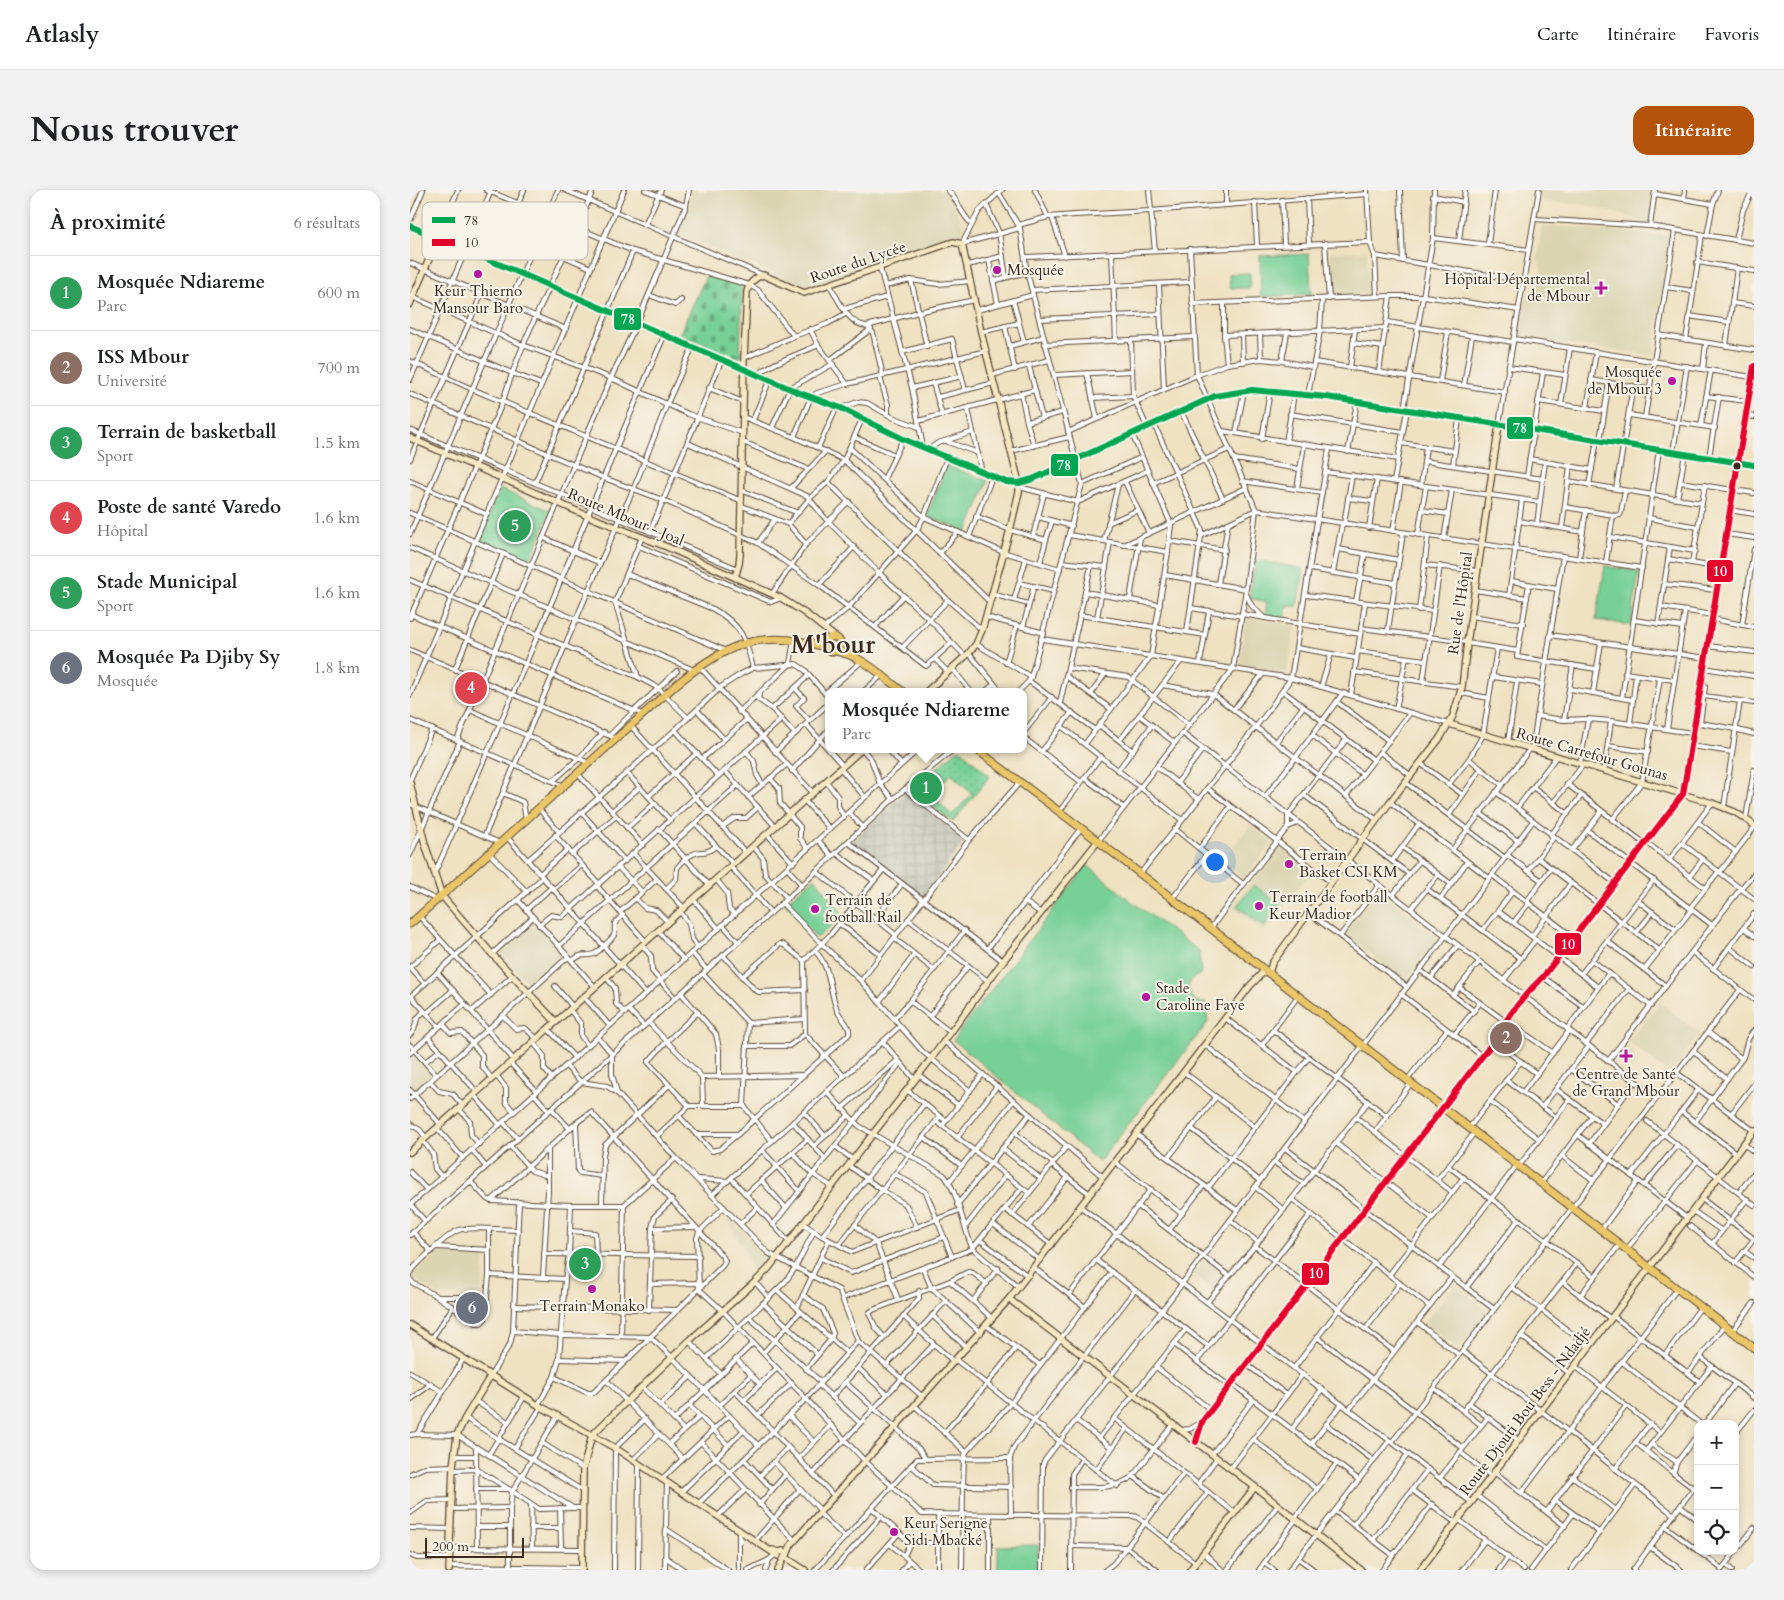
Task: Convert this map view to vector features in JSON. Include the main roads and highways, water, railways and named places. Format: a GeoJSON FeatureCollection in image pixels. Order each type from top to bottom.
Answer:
{"type":"FeatureCollection","features":[{"type":"Feature","properties":{"kind":"highway"},"geometry":{"type":"LineString","coordinates":[[410,924],[590,763],[613,737],[631,726],[696,668],[726,651],[747,643],[772,639],[794,640],[818,645],[832,642],[862,661],[898,688]]}},
{"type":"Feature","properties":{"kind":"highway"},"geometry":{"type":"LineString","coordinates":[[832,642],[831,651],[849,653]]}},
{"type":"Feature","properties":{"kind":"highway"},"geometry":{"type":"LineString","coordinates":[[981,753],[1754,1348]]}},
{"type":"Feature","properties":{"kind":"main road"},"geometry":{"type":"LineString","coordinates":[[410,226],[422,231]]}},
{"type":"Feature","properties":{"kind":"main road","name":"Route du Lycée"},"geometry":{"type":"LineString","coordinates":[[744,368],[747,292],[749,285],[758,277],[763,275],[804,293],[952,242],[962,244],[981,332],[1019,485]]}},
{"type":"Feature","properties":{"kind":"main road"},"geometry":{"type":"LineString","coordinates":[[410,304],[411,297],[429,260]]}},
{"type":"Feature","properties":{"kind":"main road"},"geometry":{"type":"LineString","coordinates":[[488,260],[608,309],[811,397],[839,407],[903,439],[982,473],[1019,485],[1215,396],[1244,390],[1270,390],[1308,394],[1754,465]]}},
{"type":"Feature","properties":{"kind":"main road"},"geometry":{"type":"LineString","coordinates":[[735,577],[740,560],[744,368]]}},
{"type":"Feature","properties":{"kind":"main road","name":"Rue de l'Hôpital"},"geometry":{"type":"LineString","coordinates":[[1265,971],[1449,724],[1461,690],[1499,425]]}},
{"type":"Feature","properties":{"kind":"main road","name":"Route Mbour - Joal"},"geometry":{"type":"LineString","coordinates":[[410,438],[781,598],[825,629],[832,642]]}},
{"type":"Feature","properties":{"kind":"main road"},"geometry":{"type":"LineString","coordinates":[[930,688],[967,655],[976,644],[982,630],[1010,530],[1019,485]]}},
{"type":"Feature","properties":{"kind":"main road","name":"Route Carrefour Gounas"},"geometry":{"type":"LineString","coordinates":[[1449,724],[1724,807],[1746,818],[1754,826]]}},
{"type":"Feature","properties":{"kind":"main road"},"geometry":{"type":"LineString","coordinates":[[410,1152],[858,753]]}},
{"type":"Feature","properties":{"kind":"main road"},"geometry":{"type":"LineString","coordinates":[[410,781],[413,805],[434,874],[439,898],[556,1022]]}},
{"type":"Feature","properties":{"kind":"main road"},"geometry":{"type":"LineString","coordinates":[[582,1569],[583,1469],[592,1435],[689,1341],[755,1282],[776,1258],[931,1059],[1003,961],[1098,841]]}},
{"type":"Feature","properties":{"kind":"main road"},"geometry":{"type":"LineString","coordinates":[[778,1570],[782,1555],[1010,1299],[1184,1072],[1265,971]]}},
{"type":"Feature","properties":{"kind":"main road","name":"Route Djouti Bou Bess - Ndadjé"},"geometry":{"type":"LineString","coordinates":[[1420,1570],[1754,1130]]}},
{"type":"Feature","properties":{"kind":"main road"},"geometry":{"type":"LineString","coordinates":[[1010,1299],[1362,1570]]}},
{"type":"Feature","properties":{"kind":"main road"},"geometry":{"type":"LineString","coordinates":[[410,1325],[539,1406],[616,1448],[755,1541],[806,1570]]}},
{"type":"Feature","properties":{"kind":"main road"},"geometry":{"type":"LineString","coordinates":[[449,1568],[453,1468],[457,1435],[491,1375]]}},
{"type":"Feature","properties":{"kind":"main road"},"geometry":{"type":"LineString","coordinates":[[1190,1570],[1255,1487]]}},
{"type":"Feature","properties":{"kind":"place","name":"Mosquée"},"geometry":{"type":"Point","coordinates":[997,270]}},
{"type":"Feature","properties":{"kind":"place","name":"Keur Thierno Mansour Baro"},"geometry":{"type":"Point","coordinates":[478,274]}},
{"type":"Feature","properties":{"kind":"place","name":"Hôpital Départemental de Mbour"},"geometry":{"type":"Point","coordinates":[1601,288]}},
{"type":"Feature","properties":{"kind":"place","name":"Mosquée de Mbour 3"},"geometry":{"type":"Point","coordinates":[1672,381]}},
{"type":"Feature","properties":{"kind":"place","name":"Stade Municipal"},"geometry":{"type":"Point","coordinates":[515,526]}},
{"type":"Feature","properties":{"kind":"place","name":"Poste de santé Varedo"},"geometry":{"type":"Point","coordinates":[471,688]}},
{"type":"Feature","properties":{"kind":"place","name":"Mosquée Ndiareme"},"geometry":{"type":"Point","coordinates":[926,788]}},
{"type":"Feature","properties":{"kind":"place","name":"Terrain Basket CSI KM"},"geometry":{"type":"Point","coordinates":[1289,864]}},
{"type":"Feature","properties":{"kind":"place","name":"Terrain de football Keur Madior"},"geometry":{"type":"Point","coordinates":[1259,906]}},
{"type":"Feature","properties":{"kind":"place","name":"Terrain de football Rail"},"geometry":{"type":"Point","coordinates":[815,909]}},
{"type":"Feature","properties":{"kind":"place","name":"Stade Caroline Faye"},"geometry":{"type":"Point","coordinates":[1146,997]}},
{"type":"Feature","properties":{"kind":"place","name":"ISS Mbour"},"geometry":{"type":"Point","coordinates":[1506,1038]}},
{"type":"Feature","properties":{"kind":"place","name":"Centre de Santé de Grand Mbour"},"geometry":{"type":"Point","coordinates":[1626,1056]}},
{"type":"Feature","properties":{"kind":"place","name":"Terrain de basketball"},"geometry":{"type":"Point","coordinates":[585,1264]}},
{"type":"Feature","properties":{"kind":"place","name":"Terrain Monako"},"geometry":{"type":"Point","coordinates":[592,1289]}},
{"type":"Feature","properties":{"kind":"place","name":"Mosquée Pa Djiby Sy"},"geometry":{"type":"Point","coordinates":[472,1308]}},
{"type":"Feature","properties":{"kind":"place","name":"Keur Serigne Sidi Mbacké"},"geometry":{"type":"Point","coordinates":[894,1532]}},
{"type":"Feature","properties":{"kind":"district","name":"M'bour"},"geometry":{"type":"Point","coordinates":[833,644]}}]}
